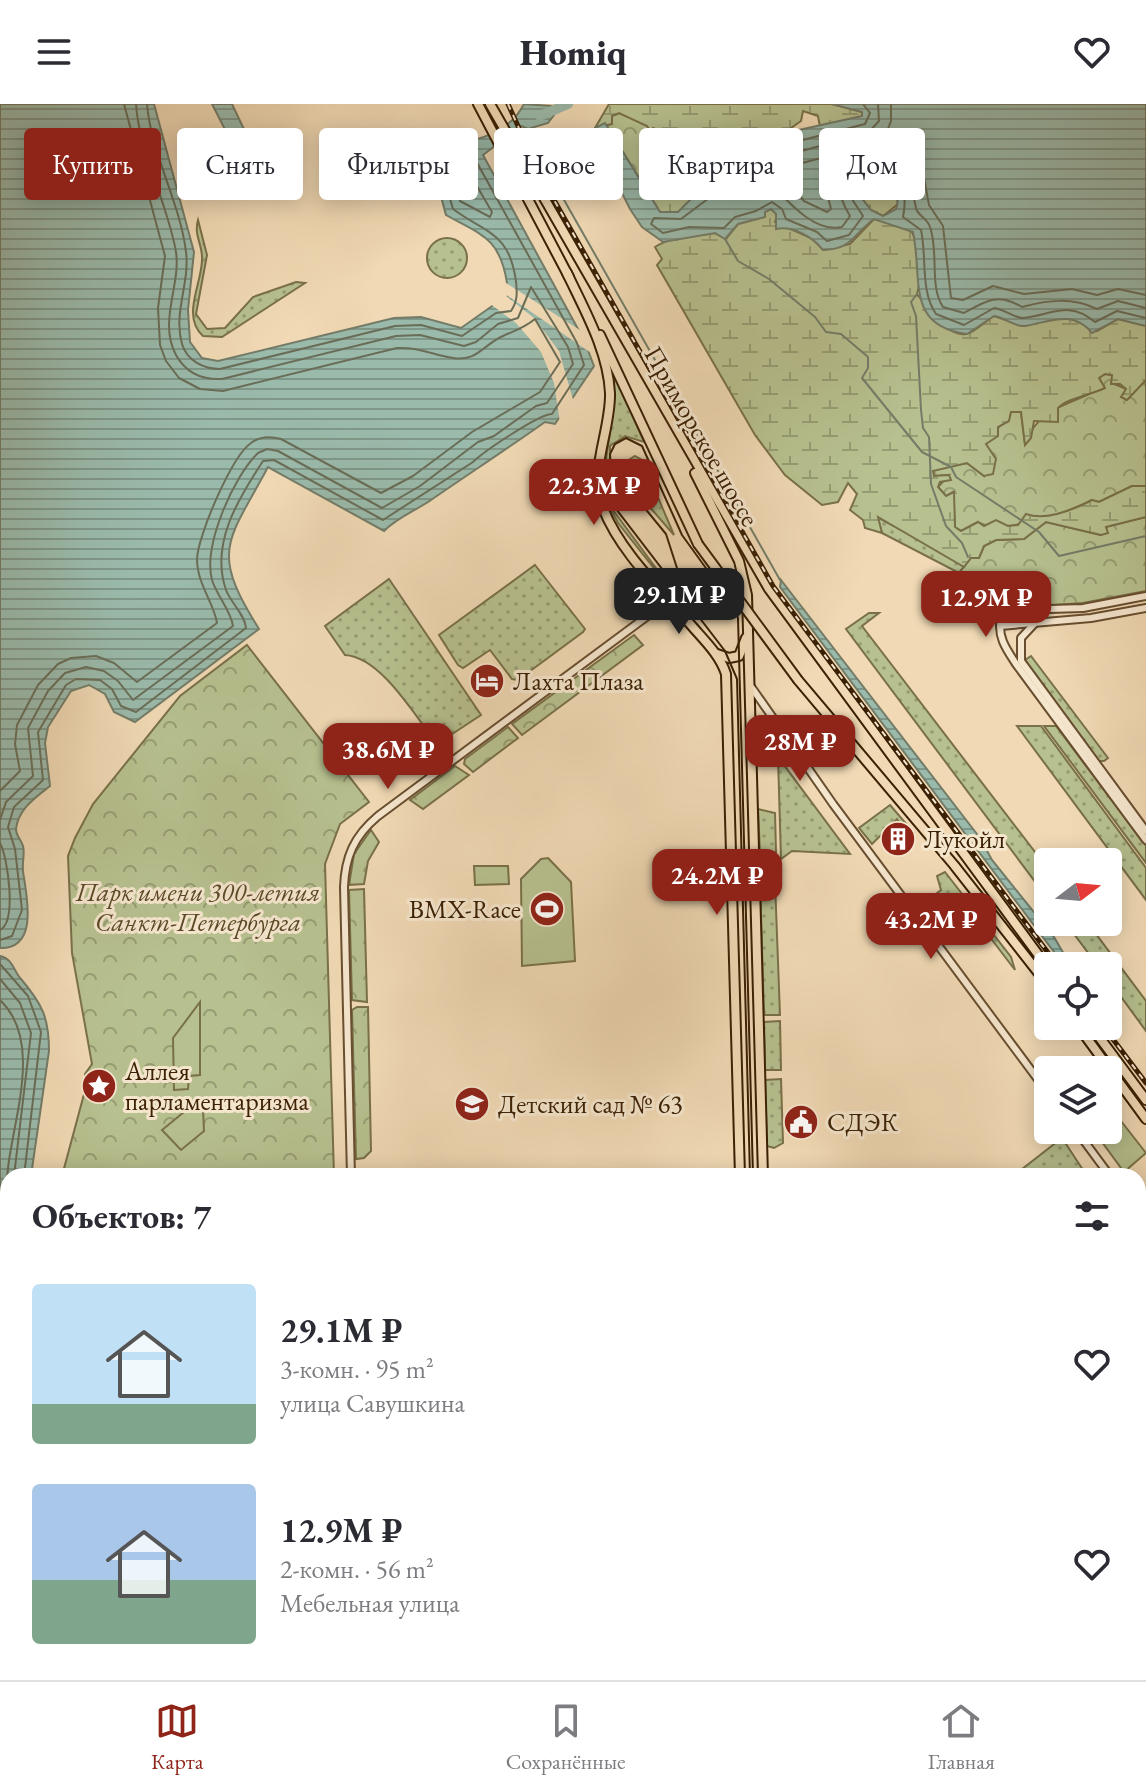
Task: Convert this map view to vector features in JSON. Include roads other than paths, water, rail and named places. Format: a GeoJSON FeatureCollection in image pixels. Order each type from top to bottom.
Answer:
{"type":"FeatureCollection","features":[{"type":"Feature","properties":{"kind":"main road","name":"Приморское шоссе"},"geometry":{"type":"LineString","coordinates":[[478,104],[488,128],[613,358],[698,544],[798,680],[954,865],[1034,967]]}},
{"type":"Feature","properties":{"kind":"main road","name":"Приморское шоссе"},"geometry":{"type":"LineString","coordinates":[[490,104],[510,145],[674,429],[786,613],[1036,952]]}},
{"type":"Feature","properties":{"kind":"main road"},"geometry":{"type":"LineString","coordinates":[[567,273],[596,337],[609,378],[599,498],[628,550],[713,651],[723,666],[727,683],[740,1168]]}},
{"type":"Feature","properties":{"kind":"main road"},"geometry":{"type":"LineString","coordinates":[[674,429],[739,561],[749,615],[763,1168]]}},
{"type":"Feature","properties":{"kind":"main road"},"geometry":{"type":"LineString","coordinates":[[713,651],[729,658],[742,653],[749,615]]}},
{"type":"Feature","properties":{"kind":"main road"},"geometry":{"type":"LineString","coordinates":[[1088,1040],[1146,1119]]}},
{"type":"Feature","properties":{"kind":"main road"},"geometry":{"type":"LineString","coordinates":[[1101,1040],[1146,1100]]}},
{"type":"Feature","properties":{"kind":"street"},"geometry":{"type":"LineString","coordinates":[[1146,596],[1083,608],[1015,610],[1000,626],[1002,641],[1016,664],[1146,840]]}},
{"type":"Feature","properties":{"kind":"street"},"geometry":{"type":"LineString","coordinates":[[351,1168],[344,870],[353,843],[378,816],[669,600]]}},
{"type":"Feature","properties":{"kind":"street"},"geometry":{"type":"LineString","coordinates":[[1000,626],[1146,608]]}},
{"type":"Feature","properties":{"kind":"street"},"geometry":{"type":"LineString","coordinates":[[1034,624],[1021,638],[1021,661],[1146,831]]}},
{"type":"Feature","properties":{"kind":"street"},"geometry":{"type":"LineString","coordinates":[[752,688],[790,745],[1034,1074]]}},
{"type":"Feature","properties":{"kind":"street"},"geometry":{"type":"LineString","coordinates":[[751,741],[762,730],[772,729],[790,745]]}},
{"type":"Feature","properties":{"kind":"street"},"geometry":{"type":"LineString","coordinates":[[1086,1144],[1104,1168]]}},
{"type":"Feature","properties":{"kind":"water"},"geometry":{"type":"Polygon","coordinates":[[[0,104],[154,104],[160,128],[24,128],[24,200],[161,200],[161,130],[177,189],[177,200],[180,200],[194,252],[188,310],[190,342],[202,358],[218,361],[394,318],[421,317],[461,328],[495,304],[503,306],[508,292],[500,256],[479,233],[446,215],[442,200],[478,200],[478,139],[494,133],[494,147],[483,155],[494,175],[494,200],[508,200],[584,340],[594,366],[555,424],[545,422],[384,531],[268,467],[234,530],[229,563],[243,602],[259,629],[135,722],[114,712],[105,694],[89,685],[71,691],[48,727],[45,743],[50,786],[34,799],[17,822],[17,834],[24,849],[23,871],[28,906],[26,930],[21,940],[13,946],[0,948],[0,104]]]}},
{"type":"Feature","properties":{"kind":"water"},"geometry":{"type":"Polygon","coordinates":[[[212,104],[232,104],[243,128],[224,128],[212,104]]]}},
{"type":"Feature","properties":{"kind":"water"},"geometry":{"type":"Polygon","coordinates":[[[524,104],[551,106],[554,115],[548,123],[531,128],[503,128],[524,104]]]}},
{"type":"Feature","properties":{"kind":"water"},"geometry":{"type":"Polygon","coordinates":[[[832,104],[1146,104],[1146,326],[1118,319],[1092,333],[1077,321],[1069,319],[1021,326],[994,316],[967,334],[947,329],[925,311],[920,298],[913,232],[874,219],[847,244],[823,250],[795,230],[776,229],[776,214],[771,209],[765,212],[765,217],[738,224],[725,239],[715,233],[663,242],[642,227],[623,195],[623,152],[639,178],[639,200],[653,200],[660,212],[678,212],[690,200],[803,200],[803,129],[862,116],[862,112],[832,104]]]}},
{"type":"Feature","properties":{"kind":"water"},"geometry":{"type":"Polygon","coordinates":[[[781,580],[980,838],[992,860],[1034,912],[1034,925],[780,587],[781,580]]]}},
{"type":"Feature","properties":{"kind":"water"},"geometry":{"type":"Polygon","coordinates":[[[1042,936],[1053,936],[1063,952],[1054,952],[1042,936]]]}},
{"type":"Feature","properties":{"kind":"water"},"geometry":{"type":"Polygon","coordinates":[[[0,956],[10,962],[39,1004],[48,1029],[49,1051],[32,1168],[0,1168],[0,956]]]}},
{"type":"Feature","properties":{"kind":"waterway"},"geometry":{"type":"LineString","coordinates":[[540,116],[568,104]]}},
{"type":"Feature","properties":{"kind":"waterway"},"geometry":{"type":"LineString","coordinates":[[564,200],[780,580]]}},
{"type":"Feature","properties":{"kind":"waterway"},"geometry":{"type":"LineString","coordinates":[[725,239],[738,261],[769,279],[815,317],[826,332],[841,334],[868,357],[868,368],[862,378],[922,452],[951,467],[956,477],[1039,532],[1059,556],[1146,536]]}},
{"type":"Feature","properties":{"kind":"waterway"},"geometry":{"type":"LineString","coordinates":[[917,294],[911,302],[916,316],[921,410],[923,428],[929,437],[931,484],[946,526],[962,543],[968,557]]}},
{"type":"Feature","properties":{"kind":"tram line"},"geometry":{"type":"LineString","coordinates":[[750,1168],[737,679],[725,651],[613,505],[610,454],[615,444],[626,438],[642,446],[682,535],[734,607],[738,618],[753,1168]]}},
{"type":"Feature","properties":{"kind":"tram line"},"geometry":{"type":"LineString","coordinates":[[611,467],[666,534],[686,596]]}},
{"type":"Feature","properties":{"kind":"railway"},"geometry":{"type":"LineString","coordinates":[[508,104],[541,177],[773,586],[1048,952]]}},
{"type":"Feature","properties":{"kind":"railway"},"geometry":{"type":"LineString","coordinates":[[1114,1040],[1146,1083]]}},
{"type":"Feature","properties":{"kind":"place","name":"Лахта Плаза"},"geometry":{"type":"Point","coordinates":[487,681]}},
{"type":"Feature","properties":{"kind":"place","name":"Лукойл"},"geometry":{"type":"Point","coordinates":[898,839]}},
{"type":"Feature","properties":{"kind":"place","name":"BMX-Race"},"geometry":{"type":"Point","coordinates":[547,909]}},
{"type":"Feature","properties":{"kind":"place","name":"Аллея парламентаризма"},"geometry":{"type":"Point","coordinates":[99,1086]}},
{"type":"Feature","properties":{"kind":"place","name":"Детский сад № 63"},"geometry":{"type":"Point","coordinates":[472,1104]}},
{"type":"Feature","properties":{"kind":"place","name":"СДЭК"},"geometry":{"type":"Point","coordinates":[801,1122]}},
{"type":"Feature","properties":{"kind":"park label","name":"Парк имени 300-летия Санкт-Петербурга"},"geometry":{"type":"Point","coordinates":[198,907]}}]}
